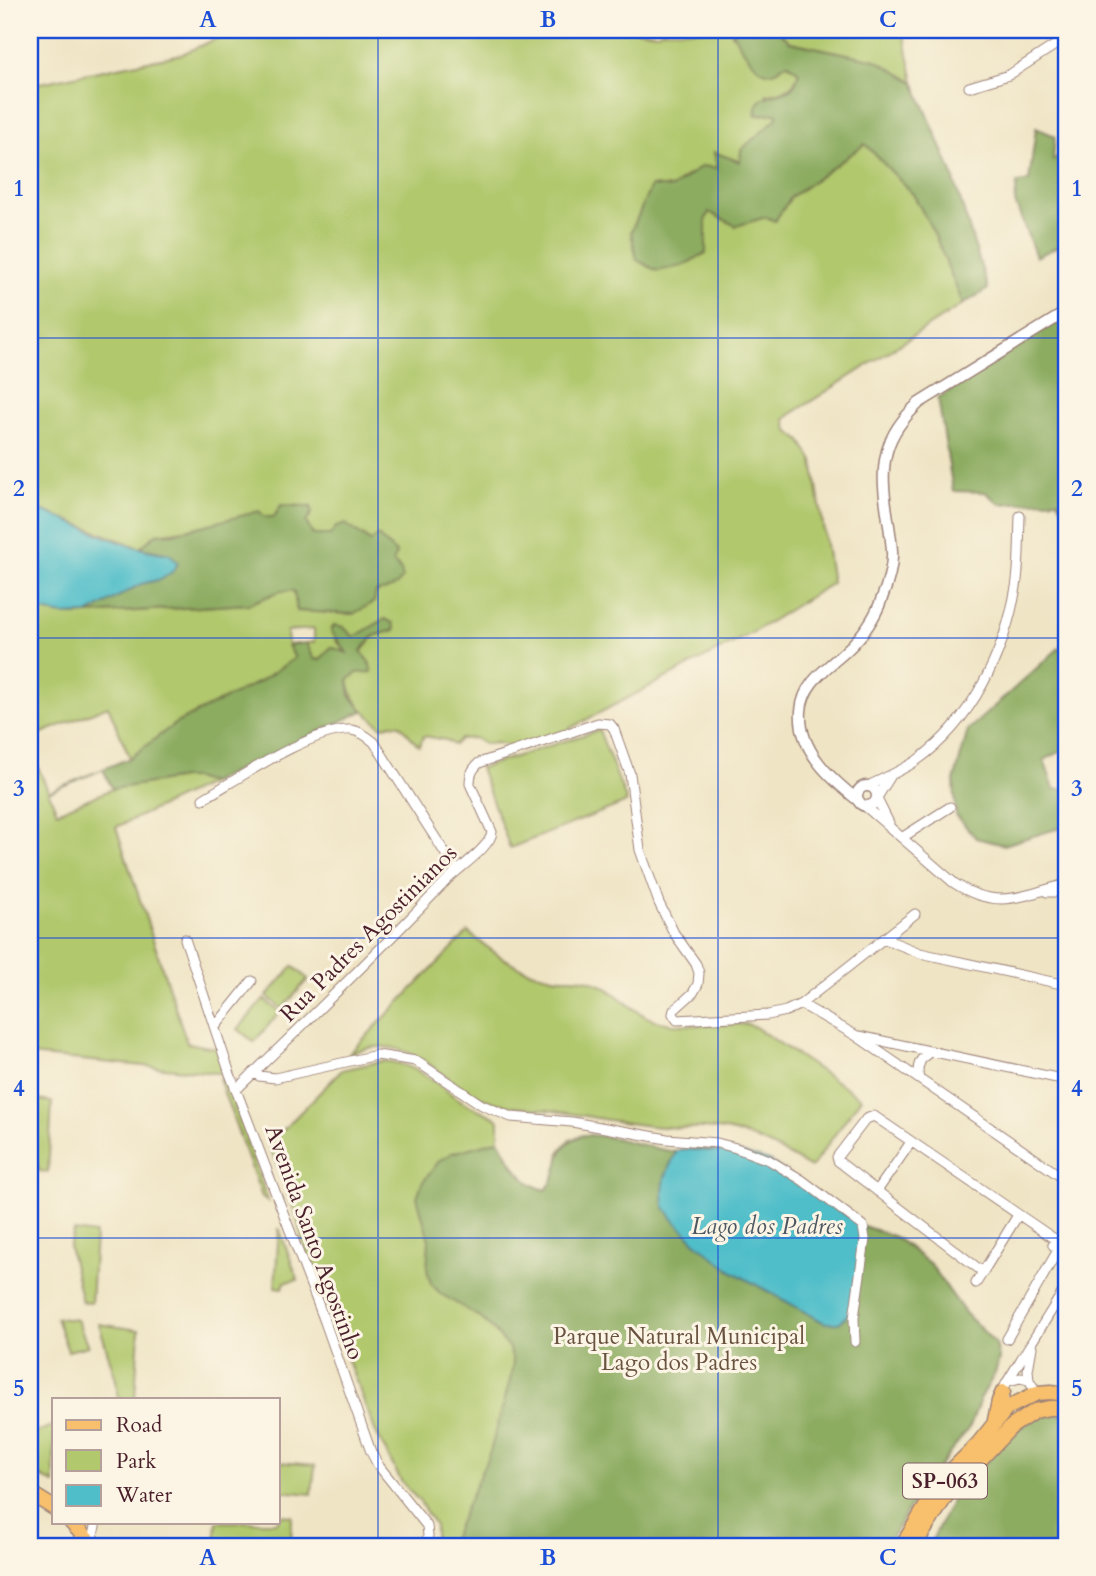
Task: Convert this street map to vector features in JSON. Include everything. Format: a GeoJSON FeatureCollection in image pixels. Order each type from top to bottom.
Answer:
{"type":"FeatureCollection","features":[{"type":"Feature","properties":{"kind":"main road"},"geometry":{"type":"LineString","coordinates":[[995,1421],[1005,1387]]}},
{"type":"Feature","properties":{"kind":"main road"},"geometry":{"type":"LineString","coordinates":[[1028,1415],[1037,1393]]}},
{"type":"Feature","properties":{"kind":"main road","name":"SP-063"},"geometry":{"type":"LineString","coordinates":[[902,1546],[933,1495],[1007,1408],[1037,1393],[1066,1394]]}},
{"type":"Feature","properties":{"kind":"main road"},"geometry":{"type":"LineString","coordinates":[[1007,1408],[1028,1415],[1049,1408],[1066,1408]]}},
{"type":"Feature","properties":{"kind":"main road","name":"SP-063"},"geometry":{"type":"LineString","coordinates":[[914,1546],[955,1485],[1028,1415]]}},
{"type":"Feature","properties":{"kind":"main road"},"geometry":{"type":"LineString","coordinates":[[30,1493],[52,1507]]}},
{"type":"Feature","properties":{"kind":"main road"},"geometry":{"type":"LineString","coordinates":[[73,1524],[92,1545]]}},
{"type":"Feature","properties":{"kind":"street"},"geometry":{"type":"LineString","coordinates":[[969,87],[1009,75],[1066,38]]}},
{"type":"Feature","properties":{"kind":"street"},"geometry":{"type":"LineString","coordinates":[[1066,312],[919,402],[905,416],[887,450],[884,470],[892,554],[890,574],[882,599],[863,633],[811,683],[801,710],[805,740],[813,755],[829,774],[882,822],[969,893],[982,898],[1010,900],[1066,884]]}},
{"type":"Feature","properties":{"kind":"street"},"geometry":{"type":"LineString","coordinates":[[862,804],[858,792],[918,760],[956,724],[978,693],[995,660],[1010,616],[1017,583],[1020,516]]}},
{"type":"Feature","properties":{"kind":"street","name":"Rua Padres Agostinianos"},"geometry":{"type":"LineString","coordinates":[[237,1089],[396,934],[456,870],[487,844],[492,836],[470,776],[479,763],[598,723],[610,724],[614,729],[629,774],[640,850],[659,903],[699,973],[698,984],[693,993],[674,1010],[674,1017],[682,1021],[768,1015],[786,1011],[801,1003]]}},
{"type":"Feature","properties":{"kind":"street"},"geometry":{"type":"LineString","coordinates":[[203,799],[289,749],[341,730],[354,730],[374,742],[456,870]]}},
{"type":"Feature","properties":{"kind":"street"},"geometry":{"type":"LineString","coordinates":[[829,774],[855,785],[875,789],[884,816],[894,830]]}},
{"type":"Feature","properties":{"kind":"street"},"geometry":{"type":"LineString","coordinates":[[862,804],[871,806],[890,777]]}},
{"type":"Feature","properties":{"kind":"street"},"geometry":{"type":"LineString","coordinates":[[903,837],[950,807]]}},
{"type":"Feature","properties":{"kind":"street"},"geometry":{"type":"LineString","coordinates":[[1045,891],[1066,892]]}},
{"type":"Feature","properties":{"kind":"street"},"geometry":{"type":"LineString","coordinates":[[915,914],[801,1003],[855,1035],[1066,1180]]}},
{"type":"Feature","properties":{"kind":"street","name":"Avenida Santo Agostinho"},"geometry":{"type":"LineString","coordinates":[[185,939],[237,1089],[371,1452],[378,1465],[427,1526],[426,1546]]}},
{"type":"Feature","properties":{"kind":"street"},"geometry":{"type":"LineString","coordinates":[[886,939],[920,953],[1066,985]]}},
{"type":"Feature","properties":{"kind":"street"},"geometry":{"type":"LineString","coordinates":[[215,1027],[252,981]]}},
{"type":"Feature","properties":{"kind":"street"},"geometry":{"type":"LineString","coordinates":[[855,1035],[1066,1080]]}},
{"type":"Feature","properties":{"kind":"street"},"geometry":{"type":"LineString","coordinates":[[919,1079],[917,1071],[920,1062],[924,1055],[932,1051]]}},
{"type":"Feature","properties":{"kind":"street"},"geometry":{"type":"LineString","coordinates":[[254,1072],[259,1076],[275,1078],[377,1055],[400,1057],[416,1061],[482,1105],[511,1117],[572,1122],[667,1139],[717,1143],[769,1160],[802,1180],[863,1226],[865,1239],[854,1318],[855,1342]]}},
{"type":"Feature","properties":{"kind":"street"},"geometry":{"type":"LineString","coordinates":[[838,1161],[837,1157],[871,1115],[1018,1215],[1060,1247]]}},
{"type":"Feature","properties":{"kind":"street"},"geometry":{"type":"LineString","coordinates":[[877,1191],[911,1142]]}},
{"type":"Feature","properties":{"kind":"street"},"geometry":{"type":"LineString","coordinates":[[829,1154],[983,1272]]}},
{"type":"Feature","properties":{"kind":"street"},"geometry":{"type":"LineString","coordinates":[[976,1283],[1018,1215]]}},
{"type":"Feature","properties":{"kind":"street"},"geometry":{"type":"LineString","coordinates":[[1007,1339],[1060,1247],[1058,1238],[1066,1243]]}},
{"type":"Feature","properties":{"kind":"street"},"geometry":{"type":"LineString","coordinates":[[1007,1408],[1005,1387],[1066,1287]]}},
{"type":"Feature","properties":{"kind":"street"},"geometry":{"type":"LineString","coordinates":[[1032,1345],[1029,1380],[1037,1393]]}},
{"type":"Feature","properties":{"kind":"street"},"geometry":{"type":"LineString","coordinates":[[1005,1387],[1016,1378],[1029,1380]]}},
{"type":"Feature","properties":{"kind":"street"},"geometry":{"type":"LineString","coordinates":[[92,1545],[96,1524]]}},
{"type":"Feature","properties":{"kind":"green space"},"geometry":{"type":"Polygon","coordinates":[[[236,30],[635,30],[657,33],[662,30],[732,30],[732,34],[779,69],[786,63],[799,72],[788,89],[767,94],[756,115],[778,113],[777,119],[742,150],[741,162],[715,153],[717,168],[686,176],[672,188],[651,186],[646,201],[706,219],[709,211],[736,226],[766,217],[775,221],[791,197],[865,144],[913,194],[934,232],[963,304],[785,418],[788,431],[801,441],[813,461],[832,583],[752,633],[561,733],[522,749],[497,743],[484,744],[474,738],[460,739],[454,745],[446,740],[424,736],[419,746],[400,725],[382,727],[356,701],[348,680],[369,661],[361,652],[374,636],[354,637],[343,627],[336,640],[348,654],[321,660],[314,659],[306,643],[314,642],[314,629],[287,631],[288,645],[295,658],[259,682],[176,723],[130,758],[108,706],[30,738],[30,609],[73,615],[248,604],[281,591],[294,591],[297,611],[353,614],[401,570],[363,535],[313,535],[306,522],[312,513],[311,506],[281,505],[274,517],[156,534],[140,548],[41,510],[30,510],[30,85],[182,54],[236,30]]]}},
{"type":"Feature","properties":{"kind":"green space"},"geometry":{"type":"Polygon","coordinates":[[[732,30],[778,30],[790,42],[876,60],[914,82],[951,170],[988,289],[963,304],[934,233],[913,194],[865,144],[791,197],[775,221],[766,217],[736,226],[709,212],[706,219],[706,253],[682,266],[657,271],[637,260],[631,232],[651,186],[672,188],[702,166],[717,168],[714,152],[740,162],[741,150],[777,118],[777,113],[756,115],[758,103],[761,99],[783,92],[794,85],[799,72],[787,63],[770,72],[762,70],[741,47],[732,30]]]}},
{"type":"Feature","properties":{"kind":"green space"},"geometry":{"type":"Polygon","coordinates":[[[778,30],[903,30],[914,82],[875,60],[790,42],[778,30]]]}},
{"type":"Feature","properties":{"kind":"green space"},"geometry":{"type":"Polygon","coordinates":[[[1036,128],[1055,136],[1053,160],[1064,153],[1063,134],[1066,130],[1066,243],[1036,257],[1015,202],[1017,183],[1029,181],[1036,128]]]}},
{"type":"Feature","properties":{"kind":"green space"},"geometry":{"type":"Polygon","coordinates":[[[1066,317],[1066,515],[1058,500],[1000,504],[985,492],[953,491],[938,398],[1066,317]]]}},
{"type":"Feature","properties":{"kind":"green space"},"geometry":{"type":"Polygon","coordinates":[[[281,505],[311,507],[312,513],[306,522],[313,535],[330,535],[336,527],[346,524],[370,542],[378,536],[396,553],[393,562],[403,578],[391,588],[376,592],[374,602],[353,614],[297,611],[294,591],[281,591],[249,604],[87,614],[141,584],[162,579],[170,554],[140,548],[156,534],[175,533],[259,511],[265,517],[274,517],[281,505]]]}},
{"type":"Feature","properties":{"kind":"green space"},"geometry":{"type":"Polygon","coordinates":[[[385,619],[393,623],[395,630],[374,636],[361,651],[369,661],[372,672],[357,673],[348,680],[350,695],[363,711],[211,783],[182,778],[112,789],[103,769],[130,758],[176,723],[259,682],[295,658],[288,645],[306,643],[314,659],[320,660],[331,647],[347,653],[331,631],[334,625],[343,627],[354,637],[385,619]]]}},
{"type":"Feature","properties":{"kind":"green space"},"geometry":{"type":"Polygon","coordinates":[[[1059,648],[1066,648],[1066,749],[1044,760],[1054,789],[1066,789],[1066,826],[1004,845],[976,838],[956,815],[954,781],[968,730],[1059,648]]]}},
{"type":"Feature","properties":{"kind":"green space"},"geometry":{"type":"Polygon","coordinates":[[[599,730],[627,802],[510,848],[480,768],[599,730]]]}},
{"type":"Feature","properties":{"kind":"green space"},"geometry":{"type":"Polygon","coordinates":[[[30,748],[57,812],[112,789],[182,778],[211,783],[116,827],[187,1043],[219,1049],[228,1074],[30,1055],[30,748]]]}},
{"type":"Feature","properties":{"kind":"green space"},"geometry":{"type":"Polygon","coordinates":[[[468,932],[517,966],[553,977],[582,979],[599,984],[638,1012],[655,1020],[680,1025],[747,1024],[755,1027],[861,1098],[811,1168],[764,1143],[725,1130],[639,1125],[497,1103],[459,1085],[408,1053],[390,1047],[370,1048],[348,1055],[468,932]]]}},
{"type":"Feature","properties":{"kind":"green space"},"geometry":{"type":"Polygon","coordinates":[[[293,966],[308,979],[282,1009],[267,996],[293,966]]]}},
{"type":"Feature","properties":{"kind":"green space"},"geometry":{"type":"Polygon","coordinates":[[[264,999],[280,1012],[254,1042],[238,1029],[264,999]]]}},
{"type":"Feature","properties":{"kind":"green space","name":"Parque Natural Municipal Lago dos Padres"},"geometry":{"type":"Polygon","coordinates":[[[382,1061],[414,1069],[465,1103],[499,1120],[499,1140],[521,1177],[532,1187],[546,1190],[556,1179],[560,1151],[569,1140],[584,1135],[613,1138],[656,1150],[676,1152],[683,1149],[711,1149],[863,1226],[895,1237],[930,1264],[965,1313],[996,1344],[999,1359],[970,1426],[915,1499],[886,1546],[435,1546],[435,1526],[420,1502],[401,1481],[375,1430],[303,1243],[296,1215],[269,1144],[342,1070],[382,1061]]]}},
{"type":"Feature","properties":{"kind":"green space"},"geometry":{"type":"Polygon","coordinates":[[[225,1077],[268,1201],[262,1197],[219,1079],[225,1077]]]}},
{"type":"Feature","properties":{"kind":"green space"},"geometry":{"type":"Polygon","coordinates":[[[31,1099],[52,1102],[48,1172],[39,1171],[30,1131],[31,1099]]]}},
{"type":"Feature","properties":{"kind":"green space","name":"Parque Natural Municipal Lago dos Padres"},"geometry":{"type":"Polygon","coordinates":[[[584,1135],[608,1137],[676,1152],[665,1177],[730,1270],[825,1323],[863,1226],[895,1237],[930,1264],[965,1313],[996,1344],[999,1359],[995,1373],[980,1399],[970,1426],[915,1499],[886,1546],[449,1546],[490,1452],[513,1362],[509,1348],[491,1327],[441,1294],[431,1284],[427,1270],[429,1240],[417,1197],[422,1183],[440,1160],[452,1153],[499,1140],[523,1177],[546,1190],[552,1182],[566,1145],[584,1135]]]}},
{"type":"Feature","properties":{"kind":"green space"},"geometry":{"type":"Polygon","coordinates":[[[279,1228],[298,1280],[285,1282],[283,1288],[275,1287],[279,1228]]]}},
{"type":"Feature","properties":{"kind":"green space"},"geometry":{"type":"Polygon","coordinates":[[[74,1231],[95,1234],[91,1303],[82,1302],[69,1246],[74,1231]]]}},
{"type":"Feature","properties":{"kind":"green space"},"geometry":{"type":"Polygon","coordinates":[[[56,1318],[77,1320],[88,1346],[68,1351],[56,1318]]]}},
{"type":"Feature","properties":{"kind":"green space"},"geometry":{"type":"Polygon","coordinates":[[[99,1324],[139,1330],[135,1398],[118,1398],[116,1380],[99,1324]]]}},
{"type":"Feature","properties":{"kind":"green space"},"geometry":{"type":"Polygon","coordinates":[[[1062,1414],[1066,1416],[1066,1546],[929,1546],[952,1500],[999,1445],[1033,1418],[1062,1414]]]}},
{"type":"Feature","properties":{"kind":"green space"},"geometry":{"type":"Polygon","coordinates":[[[52,1426],[52,1483],[30,1471],[30,1435],[52,1426]]]}},
{"type":"Feature","properties":{"kind":"green space"},"geometry":{"type":"Polygon","coordinates":[[[280,1462],[315,1465],[312,1494],[280,1491],[280,1462]]]}},
{"type":"Feature","properties":{"kind":"green space"},"geometry":{"type":"Polygon","coordinates":[[[280,1515],[292,1516],[291,1546],[215,1546],[217,1524],[280,1524],[280,1515]]]}},
{"type":"Feature","properties":{"kind":"water"},"geometry":{"type":"Polygon","coordinates":[[[30,510],[41,510],[104,536],[170,554],[178,563],[173,571],[162,579],[141,584],[87,614],[63,615],[30,609],[30,510]]]}},
{"type":"Feature","properties":{"kind":"water","name":"Lago dos Padres"},"geometry":{"type":"Polygon","coordinates":[[[683,1149],[740,1153],[769,1161],[863,1226],[856,1299],[850,1313],[839,1323],[825,1323],[730,1270],[694,1241],[664,1206],[665,1177],[676,1152],[683,1149]]]}}]}
